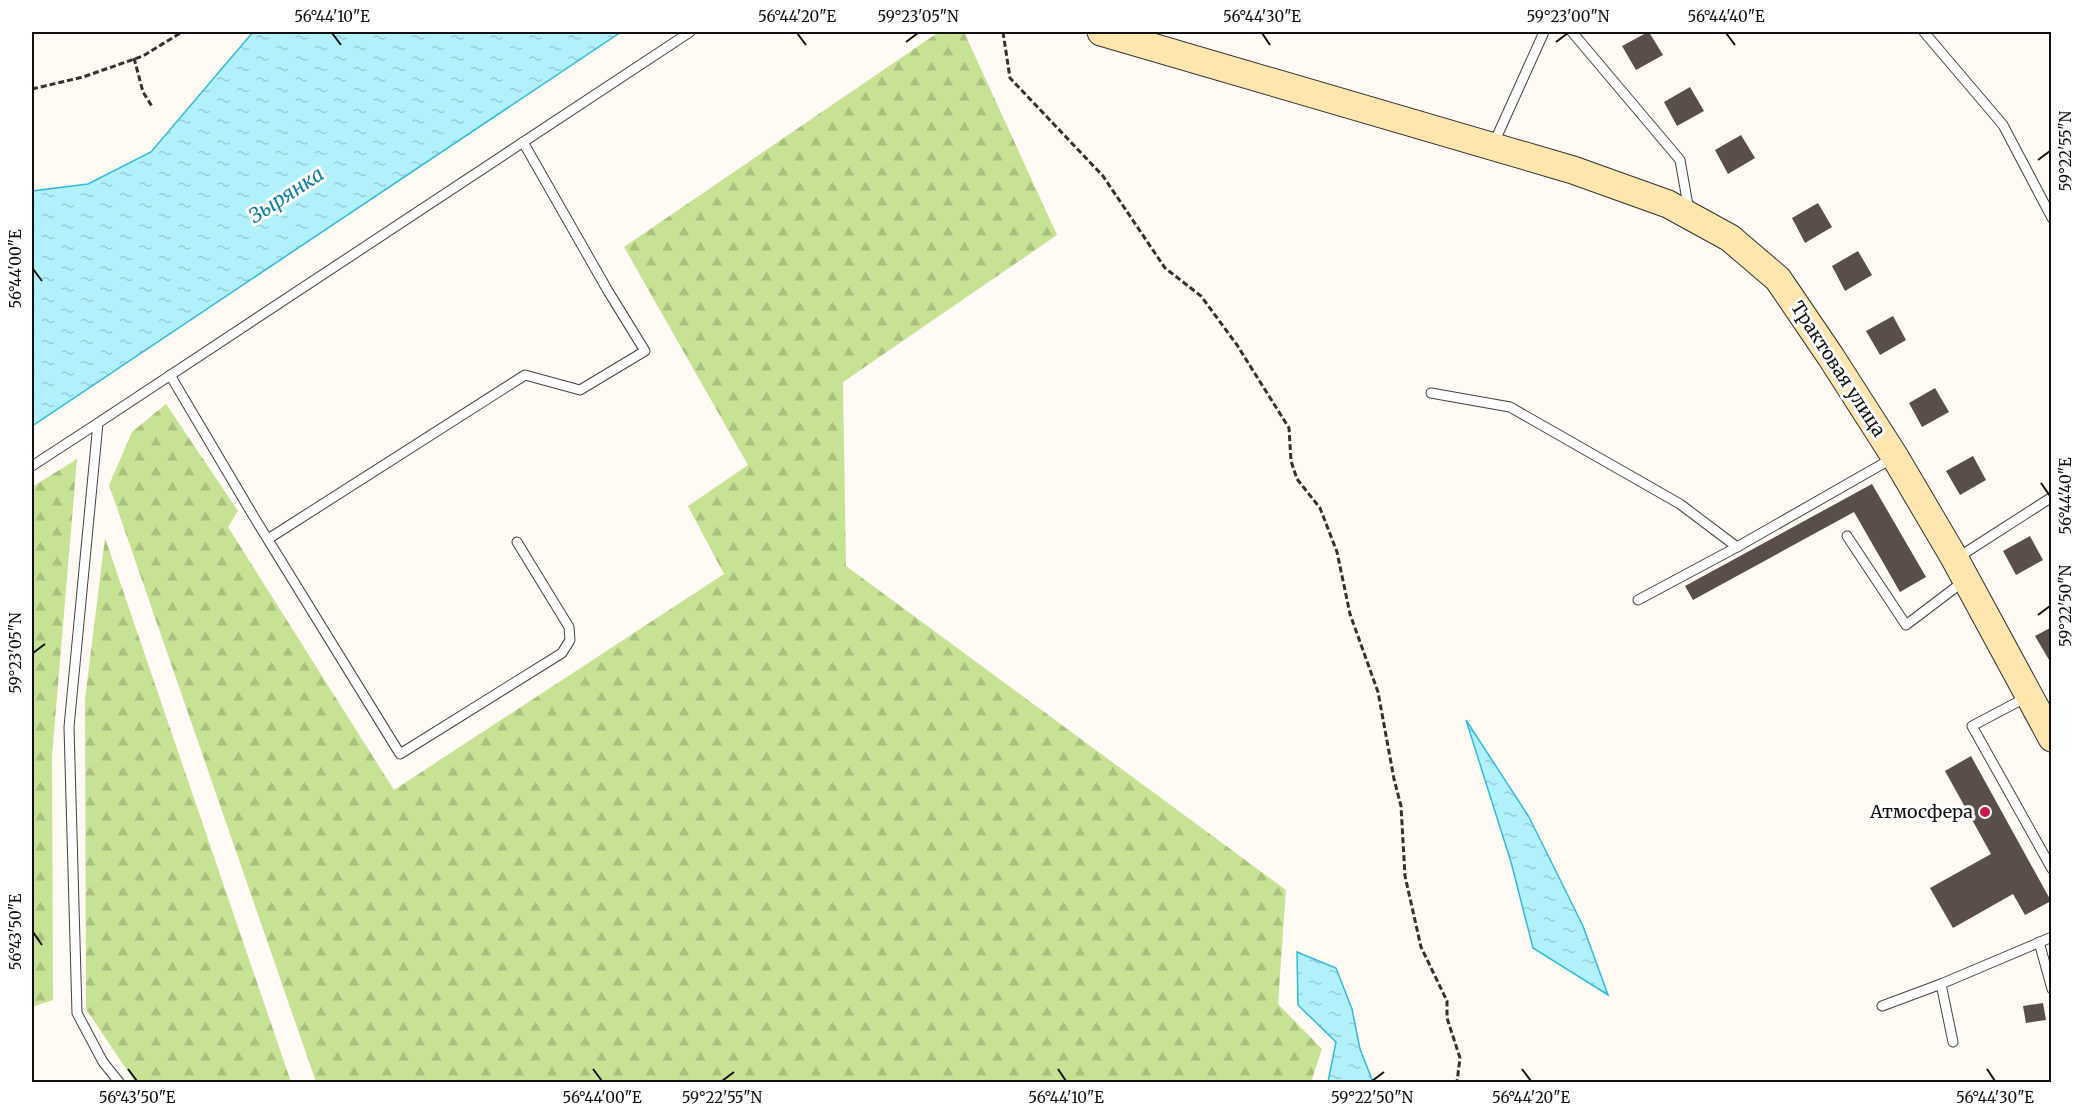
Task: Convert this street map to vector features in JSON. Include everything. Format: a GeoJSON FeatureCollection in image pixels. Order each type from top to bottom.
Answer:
{"type":"FeatureCollection","features":[{"type":"Feature","properties":{"kind":"street","name":"Трактовая улица"},"geometry":{"type":"LineString","coordinates":[[1101,32],[1617,185],[1668,204],[1730,238],[1778,279],[1832,357],[1895,457],[1961,569],[2052,738]]}},
{"type":"Feature","properties":{"kind":"lane"},"geometry":{"type":"LineString","coordinates":[[32,466],[690,32]]}},
{"type":"Feature","properties":{"kind":"lane"},"geometry":{"type":"LineString","coordinates":[[1492,147],[1544,32]]}},
{"type":"Feature","properties":{"kind":"lane"},"geometry":{"type":"LineString","coordinates":[[1572,32],[1680,160],[1690,216]]}},
{"type":"Feature","properties":{"kind":"lane"},"geometry":{"type":"LineString","coordinates":[[1924,32],[2003,124],[2052,218]]}},
{"type":"Feature","properties":{"kind":"lane"},"geometry":{"type":"LineString","coordinates":[[268,539],[525,375],[580,390],[645,351],[523,142]]}},
{"type":"Feature","properties":{"kind":"lane"},"geometry":{"type":"LineString","coordinates":[[170,375],[400,754],[562,653],[570,640],[568,627],[517,542]]}},
{"type":"Feature","properties":{"kind":"lane"},"geometry":{"type":"LineString","coordinates":[[1431,393],[1510,407],[1680,504],[1737,547]]}},
{"type":"Feature","properties":{"kind":"lane"},"geometry":{"type":"LineString","coordinates":[[98,423],[69,727],[76,1001],[77,1013],[103,1062],[118,1083]]}},
{"type":"Feature","properties":{"kind":"lane"},"geometry":{"type":"LineString","coordinates":[[1638,600],[1737,547],[1895,457]]}},
{"type":"Feature","properties":{"kind":"lane"},"geometry":{"type":"LineString","coordinates":[[1847,536],[1906,625],[1961,569],[2052,497]]}},
{"type":"Feature","properties":{"kind":"lane"},"geometry":{"type":"LineString","coordinates":[[2029,696],[1972,726],[2052,869]]}},
{"type":"Feature","properties":{"kind":"lane"},"geometry":{"type":"LineString","coordinates":[[1882,1006],[1941,984],[2052,937]]}},
{"type":"Feature","properties":{"kind":"lane"},"geometry":{"type":"LineString","coordinates":[[2039,942],[2052,989]]}},
{"type":"Feature","properties":{"kind":"lane"},"geometry":{"type":"LineString","coordinates":[[1941,984],[1953,1042]]}},
{"type":"Feature","properties":{"kind":"path"},"geometry":{"type":"LineString","coordinates":[[32,88],[83,77],[142,56],[182,32]]}},
{"type":"Feature","properties":{"kind":"path"},"geometry":{"type":"LineString","coordinates":[[1003,32],[1011,78],[1103,176],[1165,268],[1201,296],[1237,345],[1289,428],[1291,461],[1297,479],[1320,508],[1337,552],[1350,614],[1378,692],[1401,806],[1405,876],[1421,947],[1447,1001],[1447,1018],[1460,1058],[1457,1083]]}},
{"type":"Feature","properties":{"kind":"path"},"geometry":{"type":"LineString","coordinates":[[134,58],[143,92],[153,108]]}},
{"type":"Feature","properties":{"kind":"green space"},"geometry":{"type":"Polygon","coordinates":[[[939,32],[964,32],[1057,235],[843,382],[846,566],[1286,890],[1278,1004],[1322,1049],[1311,1082],[316,1082],[109,485],[132,432],[166,404],[238,511],[228,527],[394,790],[724,574],[688,506],[748,465],[624,247],[939,32]]]}},
{"type":"Feature","properties":{"kind":"green space"},"geometry":{"type":"Polygon","coordinates":[[[77,459],[52,756],[53,1000],[32,1007],[32,487],[77,459]]]}},
{"type":"Feature","properties":{"kind":"green space"},"geometry":{"type":"Polygon","coordinates":[[[105,538],[291,1082],[135,1082],[86,1009],[85,699],[105,538]]]}},
{"type":"Feature","properties":{"kind":"water","name":"Зырянка"},"geometry":{"type":"Polygon","coordinates":[[[253,32],[621,32],[32,426],[32,191],[88,184],[151,152],[253,32]]]}},
{"type":"Feature","properties":{"kind":"water"},"geometry":{"type":"Polygon","coordinates":[[[1466,720],[1529,817],[1583,926],[1608,995],[1533,948],[1511,862],[1466,720]]]}},
{"type":"Feature","properties":{"kind":"water"},"geometry":{"type":"Polygon","coordinates":[[[1297,952],[1336,968],[1352,1009],[1360,1049],[1373,1082],[1328,1082],[1336,1042],[1298,1005],[1297,952]]]}},
{"type":"Feature","properties":{"kind":"building"},"geometry":{"type":"Polygon","coordinates":[[[1648,32],[1663,55],[1636,70],[1622,46],[1648,32]]]}},
{"type":"Feature","properties":{"kind":"building"},"geometry":{"type":"Polygon","coordinates":[[[1690,87],[1704,111],[1677,126],[1664,102],[1690,87]]]}},
{"type":"Feature","properties":{"kind":"building"},"geometry":{"type":"Polygon","coordinates":[[[1741,135],[1755,158],[1728,174],[1715,150],[1741,135]]]}},
{"type":"Feature","properties":{"kind":"building"},"geometry":{"type":"Polygon","coordinates":[[[1818,203],[1832,227],[1805,243],[1792,218],[1818,203]]]}},
{"type":"Feature","properties":{"kind":"building"},"geometry":{"type":"Polygon","coordinates":[[[1858,251],[1872,275],[1845,291],[1832,266],[1858,251]]]}},
{"type":"Feature","properties":{"kind":"building"},"geometry":{"type":"Polygon","coordinates":[[[1893,316],[1906,340],[1880,355],[1866,331],[1893,316]]]}},
{"type":"Feature","properties":{"kind":"building"},"geometry":{"type":"Polygon","coordinates":[[[1935,388],[1949,412],[1922,427],[1909,403],[1935,388]]]}},
{"type":"Feature","properties":{"kind":"building"},"geometry":{"type":"Polygon","coordinates":[[[1973,456],[1986,480],[1960,495],[1946,471],[1973,456]]]}},
{"type":"Feature","properties":{"kind":"building"},"geometry":{"type":"Polygon","coordinates":[[[1872,484],[1926,577],[1900,592],[1854,512],[1693,600],[1685,586],[1872,484]]]}},
{"type":"Feature","properties":{"kind":"building"},"geometry":{"type":"Polygon","coordinates":[[[2030,536],[2043,560],[2016,575],[2003,551],[2030,536]]]}},
{"type":"Feature","properties":{"kind":"building"},"geometry":{"type":"Polygon","coordinates":[[[2052,627],[2052,665],[2035,636],[2052,627]]]}},
{"type":"Feature","properties":{"kind":"building","name":"Атмосфера"},"geometry":{"type":"Polygon","coordinates":[[[1971,756],[2051,901],[2025,915],[2013,894],[1953,928],[1930,888],[1991,854],[1945,771],[1971,756]]]}},
{"type":"Feature","properties":{"kind":"building"},"geometry":{"type":"Polygon","coordinates":[[[2043,1003],[2046,1020],[2026,1023],[2023,1006],[2043,1003]]]}},
{"type":"Feature","properties":{"kind":"place","name":"Атмосфера"},"geometry":{"type":"Point","coordinates":[1985,812]}}]}
